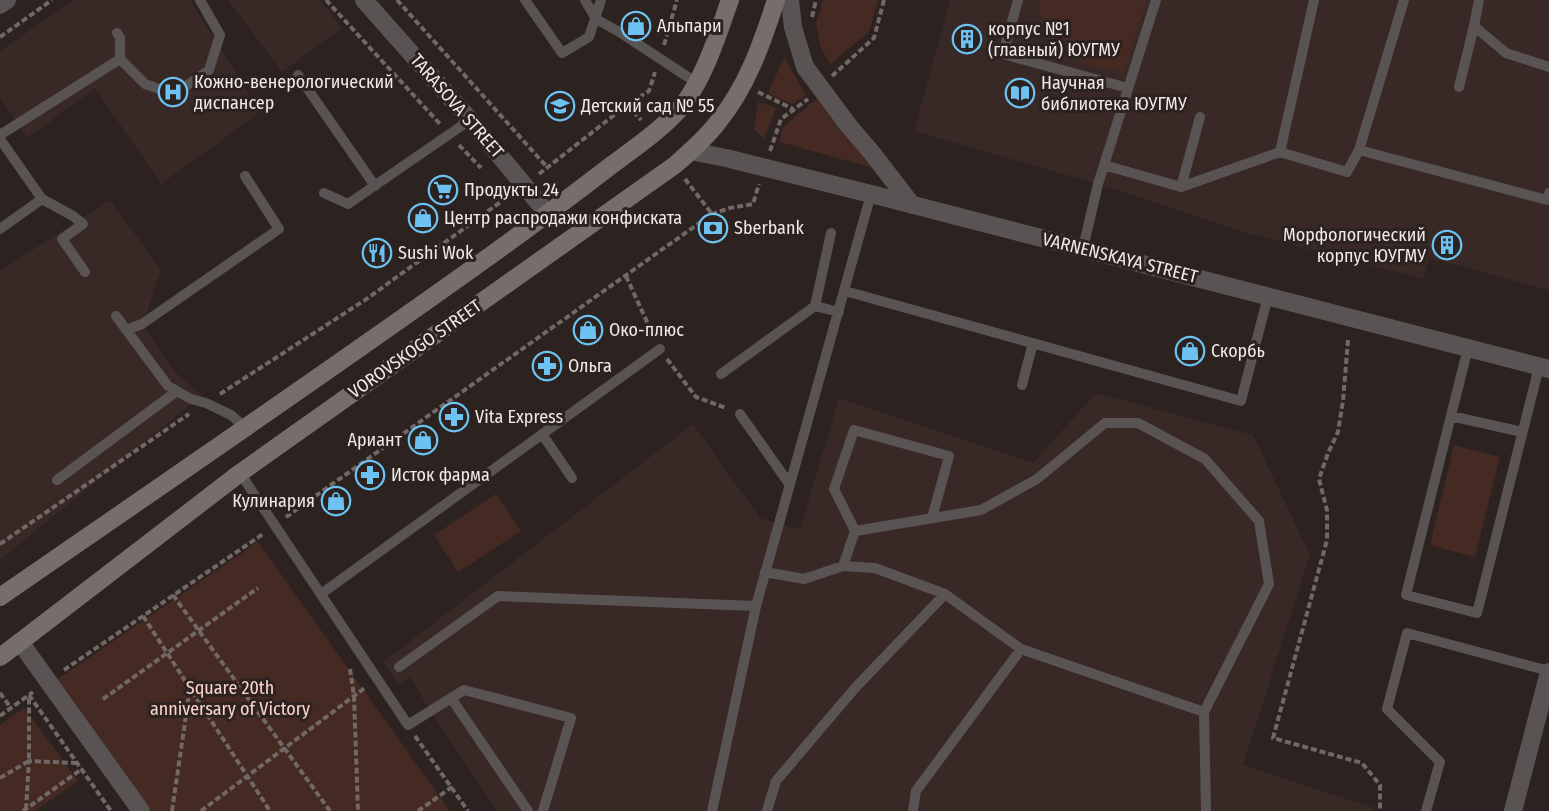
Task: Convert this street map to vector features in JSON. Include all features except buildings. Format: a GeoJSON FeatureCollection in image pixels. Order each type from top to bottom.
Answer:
{"type":"FeatureCollection","features":[{"type":"Feature","properties":{"kind":"main road","name":"VOROVSKOGO STREET"},"geometry":{"type":"LineString","coordinates":[[0,597],[246,428],[548,213],[653,134],[681,107],[697,83],[705,68],[730,0]]}},
{"type":"Feature","properties":{"kind":"main road","name":"VOROVSKOGO STREET"},"geometry":{"type":"LineString","coordinates":[[0,657],[240,473],[666,172],[718,123],[743,85],[764,37],[776,0]]}},
{"type":"Feature","properties":{"kind":"street"},"geometry":{"type":"LineString","coordinates":[[0,5],[8,0]]}},
{"type":"Feature","properties":{"kind":"street","name":"TARASOVA STREET"},"geometry":{"type":"LineString","coordinates":[[364,0],[548,213]]}},
{"type":"Feature","properties":{"kind":"street"},"geometry":{"type":"LineString","coordinates":[[790,0],[793,27],[805,67],[827,82],[849,126],[912,205]]}},
{"type":"Feature","properties":{"kind":"street","name":"VARNENSKAYA STREET"},"geometry":{"type":"LineString","coordinates":[[690,151],[871,194],[1544,368]]}},
{"type":"Feature","properties":{"kind":"street"},"geometry":{"type":"LineString","coordinates":[[20,642],[141,811]]}},
{"type":"Feature","properties":{"kind":"street"},"geometry":{"type":"LineString","coordinates":[[1514,811],[1549,671]]}},
{"type":"Feature","properties":{"kind":"lane"},"geometry":{"type":"LineString","coordinates":[[117,33],[120,38],[120,59],[145,84],[174,94],[208,70],[220,35],[200,0]]}},
{"type":"Feature","properties":{"kind":"lane"},"geometry":{"type":"LineString","coordinates":[[525,0],[562,53],[589,37],[601,0]]}},
{"type":"Feature","properties":{"kind":"lane"},"geometry":{"type":"LineString","coordinates":[[585,0],[596,19],[697,83]]}},
{"type":"Feature","properties":{"kind":"lane"},"geometry":{"type":"LineString","coordinates":[[1018,0],[1003,54],[1128,88]]}},
{"type":"Feature","properties":{"kind":"lane"},"geometry":{"type":"LineString","coordinates":[[1083,248],[1098,184],[1156,0]]}},
{"type":"Feature","properties":{"kind":"lane"},"geometry":{"type":"LineString","coordinates":[[1280,152],[1314,0]]}},
{"type":"Feature","properties":{"kind":"lane"},"geometry":{"type":"LineString","coordinates":[[1104,165],[1181,187],[1280,152],[1347,172],[1359,150],[1404,0]]}},
{"type":"Feature","properties":{"kind":"lane"},"geometry":{"type":"LineString","coordinates":[[1459,87],[1479,0]]}},
{"type":"Feature","properties":{"kind":"lane"},"geometry":{"type":"LineString","coordinates":[[1474,26],[1506,53],[1549,67]]}},
{"type":"Feature","properties":{"kind":"lane"},"geometry":{"type":"LineString","coordinates":[[0,135],[120,59]]}},
{"type":"Feature","properties":{"kind":"lane"},"geometry":{"type":"LineString","coordinates":[[298,75],[375,186]]}},
{"type":"Feature","properties":{"kind":"lane"},"geometry":{"type":"LineString","coordinates":[[1181,187],[1200,117]]}},
{"type":"Feature","properties":{"kind":"lane"},"geometry":{"type":"LineString","coordinates":[[324,193],[348,204],[470,120]]}},
{"type":"Feature","properties":{"kind":"lane"},"geometry":{"type":"LineString","coordinates":[[0,139],[42,199],[83,224],[62,239],[85,272]]}},
{"type":"Feature","properties":{"kind":"lane"},"geometry":{"type":"LineString","coordinates":[[1359,150],[1547,200],[1549,193]]}},
{"type":"Feature","properties":{"kind":"lane"},"geometry":{"type":"LineString","coordinates":[[126,330],[142,324],[279,230],[245,176]]}},
{"type":"Feature","properties":{"kind":"lane"},"geometry":{"type":"LineString","coordinates":[[712,811],[756,606],[871,194]]}},
{"type":"Feature","properties":{"kind":"lane"},"geometry":{"type":"LineString","coordinates":[[0,230],[42,199]]}},
{"type":"Feature","properties":{"kind":"lane"},"geometry":{"type":"LineString","coordinates":[[721,374],[815,306],[831,233]]}},
{"type":"Feature","properties":{"kind":"lane"},"geometry":{"type":"LineString","coordinates":[[845,291],[1241,401],[1268,296]]}},
{"type":"Feature","properties":{"kind":"lane"},"geometry":{"type":"LineString","coordinates":[[815,306],[839,312]]}},
{"type":"Feature","properties":{"kind":"lane"},"geometry":{"type":"LineString","coordinates":[[116,316],[168,386],[191,399],[206,403],[231,415],[246,428]]}},
{"type":"Feature","properties":{"kind":"lane"},"geometry":{"type":"LineString","coordinates":[[1022,386],[1033,343]]}},
{"type":"Feature","properties":{"kind":"lane"},"geometry":{"type":"LineString","coordinates":[[1468,348],[1406,595],[1477,613],[1522,432],[1544,368]]}},
{"type":"Feature","properties":{"kind":"lane"},"geometry":{"type":"LineString","coordinates":[[321,594],[660,349]]}},
{"type":"Feature","properties":{"kind":"lane"},"geometry":{"type":"LineString","coordinates":[[57,480],[177,392]]}},
{"type":"Feature","properties":{"kind":"lane"},"geometry":{"type":"LineString","coordinates":[[740,414],[790,485]]}},
{"type":"Feature","properties":{"kind":"lane"},"geometry":{"type":"LineString","coordinates":[[1451,416],[1522,432]]}},
{"type":"Feature","properties":{"kind":"lane"},"geometry":{"type":"LineString","coordinates":[[855,531],[981,510],[1037,479],[1105,423],[1138,423],[1205,459],[1259,520],[1269,584],[1204,712],[1206,811]]}},
{"type":"Feature","properties":{"kind":"lane"},"geometry":{"type":"LineString","coordinates":[[843,566],[855,531],[834,489],[854,430],[949,456],[932,518]]}},
{"type":"Feature","properties":{"kind":"lane"},"geometry":{"type":"LineString","coordinates":[[542,434],[572,478]]}},
{"type":"Feature","properties":{"kind":"lane"},"geometry":{"type":"LineString","coordinates":[[240,473],[408,725],[464,690],[571,718],[543,811]]}},
{"type":"Feature","properties":{"kind":"lane"},"geometry":{"type":"LineString","coordinates":[[765,572],[804,579],[843,566],[875,568],[945,594],[1021,649],[1204,712]]}},
{"type":"Feature","properties":{"kind":"lane"},"geometry":{"type":"LineString","coordinates":[[767,811],[776,781],[855,688],[945,594]]}},
{"type":"Feature","properties":{"kind":"lane"},"geometry":{"type":"LineString","coordinates":[[399,667],[498,596],[756,606]]}},
{"type":"Feature","properties":{"kind":"lane"},"geometry":{"type":"LineString","coordinates":[[1426,811],[1440,762],[1387,709],[1407,633],[1549,671]]}},
{"type":"Feature","properties":{"kind":"lane"},"geometry":{"type":"LineString","coordinates":[[913,811],[916,791],[1021,649]]}},
{"type":"Feature","properties":{"kind":"lane"},"geometry":{"type":"LineString","coordinates":[[451,698],[528,811]]}},
{"type":"Feature","properties":{"kind":"path"},"geometry":{"type":"LineString","coordinates":[[0,37],[52,0]]}},
{"type":"Feature","properties":{"kind":"path"},"geometry":{"type":"LineString","coordinates":[[326,0],[486,173]]}},
{"type":"Feature","properties":{"kind":"path"},"geometry":{"type":"LineString","coordinates":[[397,0],[547,167]]}},
{"type":"Feature","properties":{"kind":"path"},"geometry":{"type":"LineString","coordinates":[[0,544],[206,403],[365,300],[649,91],[677,0]]}},
{"type":"Feature","properties":{"kind":"path"},"geometry":{"type":"LineString","coordinates":[[810,25],[816,0]]}},
{"type":"Feature","properties":{"kind":"path"},"geometry":{"type":"LineString","coordinates":[[0,716],[276,525],[712,214],[753,204],[781,118],[827,82],[874,38],[884,0]]}},
{"type":"Feature","properties":{"kind":"path"},"geometry":{"type":"LineString","coordinates":[[827,68],[827,82]]}},
{"type":"Feature","properties":{"kind":"path"},"geometry":{"type":"LineString","coordinates":[[827,82],[840,84]]}},
{"type":"Feature","properties":{"kind":"path"},"geometry":{"type":"LineString","coordinates":[[502,188],[509,196]]}},
{"type":"Feature","properties":{"kind":"path"},"geometry":{"type":"LineString","coordinates":[[1348,340],[1338,432],[1319,479],[1327,510],[1327,540],[1273,738],[1362,763],[1380,784],[1380,811]]}},
{"type":"Feature","properties":{"kind":"path"},"geometry":{"type":"LineString","coordinates":[[103,699],[258,588]]}},
{"type":"Feature","properties":{"kind":"path"},"geometry":{"type":"LineString","coordinates":[[173,595],[330,811]]}},
{"type":"Feature","properties":{"kind":"path"},"geometry":{"type":"LineString","coordinates":[[142,616],[270,811]]}},
{"type":"Feature","properties":{"kind":"path"},"geometry":{"type":"LineString","coordinates":[[350,663],[354,696],[358,811]]}},
{"type":"Feature","properties":{"kind":"path"},"geometry":{"type":"LineString","coordinates":[[201,811],[377,679]]}},
{"type":"Feature","properties":{"kind":"path"},"geometry":{"type":"LineString","coordinates":[[172,811],[190,688]]}},
{"type":"Feature","properties":{"kind":"path"},"geometry":{"type":"LineString","coordinates":[[0,693],[11,708]]}},
{"type":"Feature","properties":{"kind":"path"},"geometry":{"type":"LineString","coordinates":[[25,810],[29,695]]}},
{"type":"Feature","properties":{"kind":"path"},"geometry":{"type":"LineString","coordinates":[[29,695],[111,811]]}},
{"type":"Feature","properties":{"kind":"path"},"geometry":{"type":"LineString","coordinates":[[408,725],[468,811]]}},
{"type":"Feature","properties":{"kind":"path"},"geometry":{"type":"LineString","coordinates":[[0,778],[28,761],[77,763]]}},
{"type":"Feature","properties":{"kind":"path"},"geometry":{"type":"LineString","coordinates":[[25,810],[82,770]]}},
{"type":"Feature","properties":{"kind":"path"},"geometry":{"type":"LineString","coordinates":[[418,811],[452,787]]}},
{"type":"Feature","properties":{"kind":"shaded area","name":"Кожно-венерологический диспансер"},"geometry":{"type":"Polygon","coordinates":[[[74,0],[190,0],[260,111],[161,184],[95,88],[28,138],[0,99],[0,51],[74,0]]]}},
{"type":"Feature","properties":{"kind":"shaded area"},"geometry":{"type":"Polygon","coordinates":[[[228,0],[320,0],[342,28],[282,72],[228,0]]]}},
{"type":"Feature","properties":{"kind":"shaded area"},"geometry":{"type":"Polygon","coordinates":[[[950,0],[1549,0],[1549,290],[1429,258],[1423,279],[1247,233],[1098,184],[914,131],[950,0]]]}},
{"type":"Feature","properties":{"kind":"shaded area"},"geometry":{"type":"Polygon","coordinates":[[[110,200],[161,270],[143,324],[176,373],[202,395],[0,560],[0,271],[110,200]]]}},
{"type":"Feature","properties":{"kind":"shaded area"},"geometry":{"type":"Polygon","coordinates":[[[1096,393],[1253,435],[1310,555],[1243,765],[1374,808],[1373,811],[497,811],[410,677],[398,684],[383,662],[693,424],[760,518],[800,529],[839,398],[1033,463],[1096,393]]]}},
{"type":"Feature","properties":{"kind":"green space"},"geometry":{"type":"Polygon","coordinates":[[[823,0],[878,0],[869,32],[830,64],[820,46],[816,24],[823,0]]]}},
{"type":"Feature","properties":{"kind":"green space"},"geometry":{"type":"Polygon","coordinates":[[[1041,0],[1147,0],[1124,71],[1085,65],[1037,10],[1041,0]]]}},
{"type":"Feature","properties":{"kind":"green space"},"geometry":{"type":"Polygon","coordinates":[[[784,57],[806,95],[793,104],[768,94],[784,57]]]}},
{"type":"Feature","properties":{"kind":"green space"},"geometry":{"type":"Polygon","coordinates":[[[817,98],[873,168],[780,142],[782,128],[817,98]]]}},
{"type":"Feature","properties":{"kind":"green space"},"geometry":{"type":"Polygon","coordinates":[[[758,102],[776,108],[764,139],[754,129],[758,102]]]}},
{"type":"Feature","properties":{"kind":"green space"},"geometry":{"type":"Polygon","coordinates":[[[1454,445],[1500,457],[1475,557],[1430,545],[1454,445]]]}},
{"type":"Feature","properties":{"kind":"green space"},"geometry":{"type":"Polygon","coordinates":[[[496,494],[521,531],[458,572],[434,535],[496,494]]]}},
{"type":"Feature","properties":{"kind":"green space","name":"Square 20th anniversary of Victory"},"geometry":{"type":"Polygon","coordinates":[[[258,542],[450,811],[152,811],[58,679],[258,542]]]}},
{"type":"Feature","properties":{"kind":"green space"},"geometry":{"type":"Polygon","coordinates":[[[24,708],[78,781],[35,811],[0,811],[0,725],[24,708]]]}},
{"type":"Feature","properties":{"kind":"place","name":"Альпари"},"geometry":{"type":"Point","coordinates":[636,26]}},
{"type":"Feature","properties":{"kind":"place","name":"корпус №1 (главный) ЮУГМУ"},"geometry":{"type":"Point","coordinates":[967,39]}},
{"type":"Feature","properties":{"kind":"place","name":"Кожно-венерологический диспансер"},"geometry":{"type":"Point","coordinates":[173,92]}},
{"type":"Feature","properties":{"kind":"place","name":"Научная библиотека ЮУГМУ"},"geometry":{"type":"Point","coordinates":[1020,93]}},
{"type":"Feature","properties":{"kind":"place","name":"Детский сад № 55"},"geometry":{"type":"Point","coordinates":[560,106]}},
{"type":"Feature","properties":{"kind":"place","name":"Продукты 24"},"geometry":{"type":"Point","coordinates":[443,190]}},
{"type":"Feature","properties":{"kind":"place","name":"Центр распродажи конфиската"},"geometry":{"type":"Point","coordinates":[423,218]}},
{"type":"Feature","properties":{"kind":"place","name":"Sberbank"},"geometry":{"type":"Point","coordinates":[713,228]}},
{"type":"Feature","properties":{"kind":"place","name":"Морфологический корпус ЮУГМУ"},"geometry":{"type":"Point","coordinates":[1447,245]}},
{"type":"Feature","properties":{"kind":"place","name":"Sushi Wok"},"geometry":{"type":"Point","coordinates":[377,253]}},
{"type":"Feature","properties":{"kind":"place","name":"Око-плюс"},"geometry":{"type":"Point","coordinates":[588,330]}},
{"type":"Feature","properties":{"kind":"place","name":"Скорбь"},"geometry":{"type":"Point","coordinates":[1190,351]}},
{"type":"Feature","properties":{"kind":"place","name":"Ольга"},"geometry":{"type":"Point","coordinates":[547,366]}},
{"type":"Feature","properties":{"kind":"place","name":"Vita Express"},"geometry":{"type":"Point","coordinates":[454,417]}},
{"type":"Feature","properties":{"kind":"place","name":"Ариант"},"geometry":{"type":"Point","coordinates":[423,440]}},
{"type":"Feature","properties":{"kind":"place","name":"Исток фарма"},"geometry":{"type":"Point","coordinates":[370,475]}},
{"type":"Feature","properties":{"kind":"place","name":"Кулинария"},"geometry":{"type":"Point","coordinates":[336,501]}}]}
